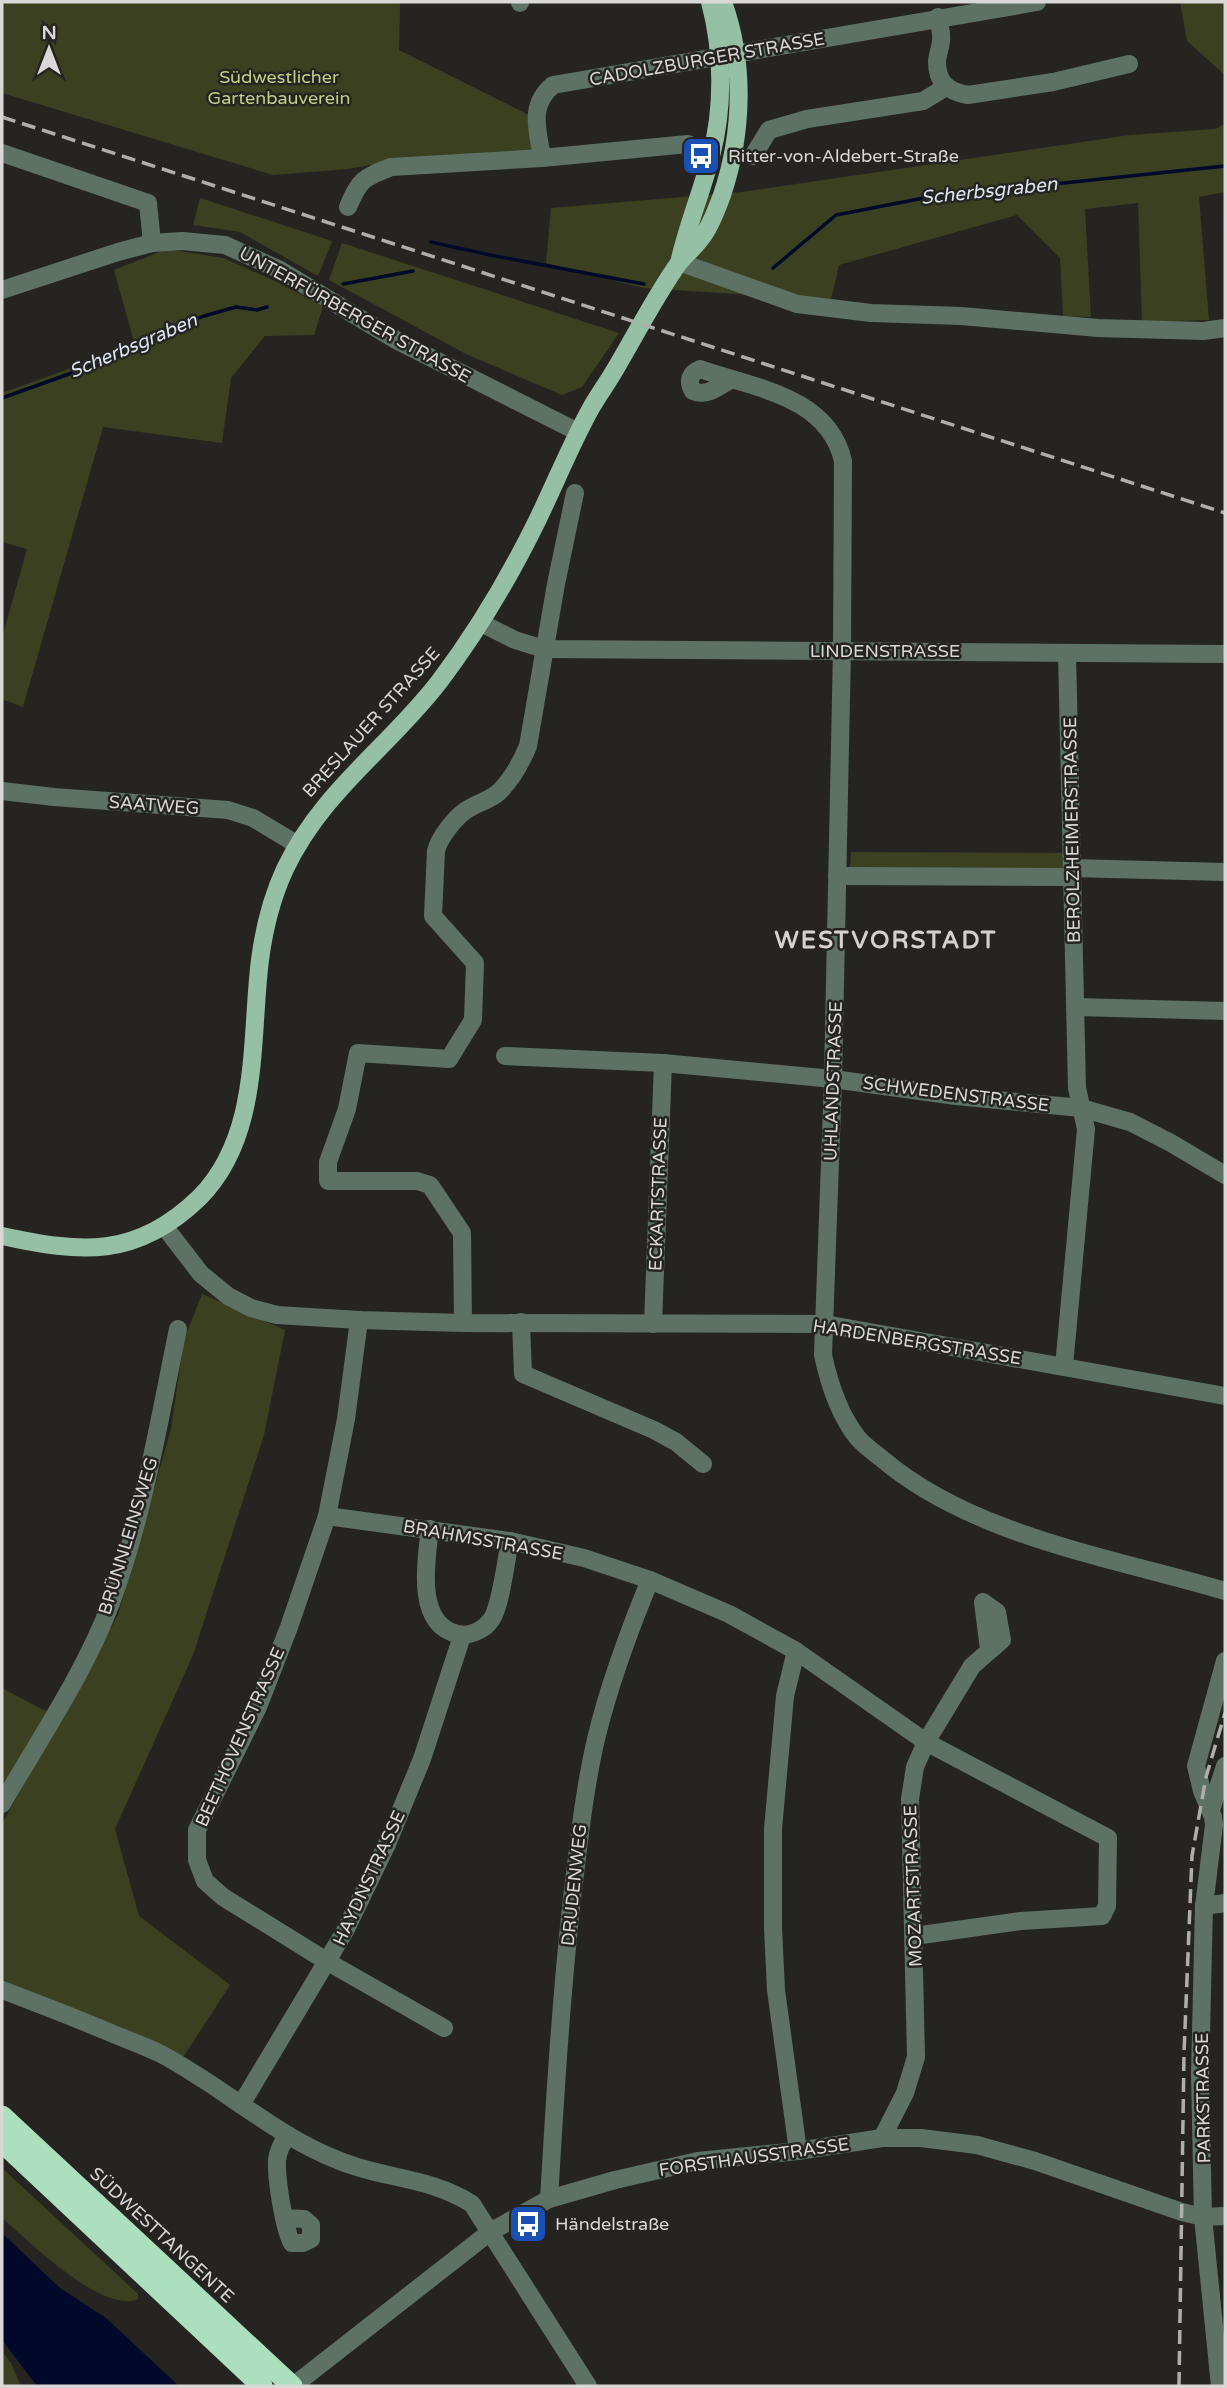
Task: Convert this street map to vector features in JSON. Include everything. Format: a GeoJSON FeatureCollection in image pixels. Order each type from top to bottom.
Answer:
{"type":"FeatureCollection","features":[{"type":"Feature","properties":{"kind":"highway","name":"SÜDWESTTANGENTE"},"geometry":{"type":"LineString","coordinates":[[2,2116],[293,2386]]}},
{"type":"Feature","properties":{"kind":"highway"},"geometry":{"type":"LineString","coordinates":[[2,2142],[262,2386]]}},
{"type":"Feature","properties":{"kind":"main road","name":"BRESLAUER STRASSE"},"geometry":{"type":"LineString","coordinates":[[710,2],[728,56]]}},
{"type":"Feature","properties":{"kind":"main road","name":"BRESLAUER STRASSE"},"geometry":{"type":"LineString","coordinates":[[2,1236],[49,1246],[81,1249],[109,1246],[139,1238],[164,1226],[201,1196],[226,1162],[240,1123],[250,1079],[263,939],[284,871],[316,815],[436,685],[481,623],[530,534],[579,432],[679,262],[686,231],[715,141],[719,98],[728,56],[730,22],[723,2]]}},
{"type":"Feature","properties":{"kind":"street","name":"CADOLZBURGER STRASSE"},"geometry":{"type":"LineString","coordinates":[[542,158],[537,110],[543,93],[553,85],[1037,2]]}},
{"type":"Feature","properties":{"kind":"street"},"geometry":{"type":"LineString","coordinates":[[938,17],[942,39],[937,62],[939,75],[952,92],[968,95],[1053,82],[1129,64]]}},
{"type":"Feature","properties":{"kind":"street"},"geometry":{"type":"LineString","coordinates":[[753,156],[769,130],[807,119],[923,101],[946,87]]}},
{"type":"Feature","properties":{"kind":"street"},"geometry":{"type":"LineString","coordinates":[[348,207],[357,185],[373,174],[391,167],[542,158],[688,144]]}},
{"type":"Feature","properties":{"kind":"street"},"geometry":{"type":"LineString","coordinates":[[2,153],[148,203],[152,243]]}},
{"type":"Feature","properties":{"kind":"street","name":"UNTERFÜRBERGER STRASSE"},"geometry":{"type":"LineString","coordinates":[[2,290],[152,243],[182,241],[225,245],[280,270],[396,340],[579,432]]}},
{"type":"Feature","properties":{"kind":"street"},"geometry":{"type":"LineString","coordinates":[[679,262],[797,304],[871,313],[961,316],[1098,328],[1203,331],[1225,328]]}},
{"type":"Feature","properties":{"kind":"street","name":"UHLANDSTRASSE"},"geometry":{"type":"LineString","coordinates":[[730,380],[772,392],[803,406],[819,417],[839,444],[843,461],[838,876],[822,1355],[831,1388],[858,1438],[902,1477],[955,1505],[1055,1545],[1225,1591]]}},
{"type":"Feature","properties":{"kind":"street"},"geometry":{"type":"LineString","coordinates":[[463,1323],[462,1233],[430,1185],[416,1181],[328,1181],[328,1162],[348,1109],[358,1053],[449,1059],[473,1020],[475,963],[433,916],[436,851],[438,844],[465,811],[498,793],[517,770],[528,746],[575,493]]}},
{"type":"Feature","properties":{"kind":"street","name":"LINDENSTRASSE"},"geometry":{"type":"LineString","coordinates":[[481,623],[515,640],[544,649],[1225,654]]}},
{"type":"Feature","properties":{"kind":"street","name":"BEROLZHEIMERSTRASSE"},"geometry":{"type":"LineString","coordinates":[[1064,1366],[1086,1129],[1077,1088],[1068,653]]}},
{"type":"Feature","properties":{"kind":"street","name":"SAATWEG"},"geometry":{"type":"LineString","coordinates":[[2,791],[82,800],[228,810],[253,818],[298,845]]}},
{"type":"Feature","properties":{"kind":"street"},"geometry":{"type":"LineString","coordinates":[[838,876],[1225,872]]}},
{"type":"Feature","properties":{"kind":"street"},"geometry":{"type":"LineString","coordinates":[[1077,1007],[1225,1011]]}},
{"type":"Feature","properties":{"kind":"street","name":"SCHWEDENSTRASSE"},"geometry":{"type":"LineString","coordinates":[[505,1056],[663,1063],[833,1079],[964,1097],[1081,1108],[1130,1122],[1225,1175]]}},
{"type":"Feature","properties":{"kind":"street","name":"ECKARTSTRASSE"},"geometry":{"type":"LineString","coordinates":[[653,1324],[663,1063]]}},
{"type":"Feature","properties":{"kind":"street","name":"HARDENBERGSTRASSE"},"geometry":{"type":"LineString","coordinates":[[164,1226],[201,1274],[228,1296],[251,1308],[276,1315],[463,1323],[825,1324],[1225,1396]]}},
{"type":"Feature","properties":{"kind":"street","name":"BEETHOVENSTRASSE"},"geometry":{"type":"LineString","coordinates":[[359,1320],[346,1419],[327,1516],[258,1707],[197,1830],[197,1860],[205,1881],[223,1897],[328,1962],[444,2028]]}},
{"type":"Feature","properties":{"kind":"street"},"geometry":{"type":"LineString","coordinates":[[521,1322],[523,1374],[654,1430],[676,1442],[703,1464]]}},
{"type":"Feature","properties":{"kind":"street","name":"BRÜNNLEINSWEG"},"geometry":{"type":"LineString","coordinates":[[2,1804],[72,1688],[111,1603],[148,1483],[178,1329]]}},
{"type":"Feature","properties":{"kind":"street","name":"BRAHMSSTRASSE"},"geometry":{"type":"LineString","coordinates":[[327,1516],[510,1541],[584,1558],[650,1580],[729,1614],[796,1651],[926,1742],[1108,1838],[1107,1906],[1102,1916],[1021,1922],[915,1936]]}},
{"type":"Feature","properties":{"kind":"street"},"geometry":{"type":"LineString","coordinates":[[430,1529],[426,1557],[426,1593],[435,1621],[446,1631],[462,1636],[477,1632],[491,1620],[497,1608],[510,1541]]}},
{"type":"Feature","properties":{"kind":"street","name":"DRUDENWEG"},"geometry":{"type":"LineString","coordinates":[[549,2199],[564,1970],[582,1808],[597,1734],[622,1647],[650,1580]]}},
{"type":"Feature","properties":{"kind":"street","name":"HAYDNSTRASSE"},"geometry":{"type":"LineString","coordinates":[[242,2103],[328,1962],[387,1844],[422,1759],[462,1636]]}},
{"type":"Feature","properties":{"kind":"street","name":"MOZARTSTRASSE"},"geometry":{"type":"LineString","coordinates":[[882,2138],[905,2093],[916,2057],[915,1936],[909,1799],[915,1767],[926,1742],[972,1666],[989,1650]]}},
{"type":"Feature","properties":{"kind":"street"},"geometry":{"type":"LineString","coordinates":[[796,1651],[785,1696],[773,1829],[773,1928],[776,1990],[798,2151]]}},
{"type":"Feature","properties":{"kind":"street","name":"PARKSTRASSE"},"geometry":{"type":"LineString","coordinates":[[1220,2386],[1203,2217],[1200,2075],[1204,1906],[1214,1825],[1196,1766],[1225,1661]]}},
{"type":"Feature","properties":{"kind":"street","name":"PARKSTRASSE"},"geometry":{"type":"LineString","coordinates":[[1211,1810],[1225,1766]]}},
{"type":"Feature","properties":{"kind":"street"},"geometry":{"type":"LineString","coordinates":[[1204,1906],[1225,1903]]}},
{"type":"Feature","properties":{"kind":"street"},"geometry":{"type":"LineString","coordinates":[[2,1990],[160,2054],[242,2103],[288,2135],[341,2162],[452,2191],[471,2204],[588,2386]]}},
{"type":"Feature","properties":{"kind":"street"},"geometry":{"type":"LineString","coordinates":[[285,2218],[277,2161],[280,2147],[288,2135]]}},
{"type":"Feature","properties":{"kind":"street","name":"FORSTHAUSSTRASSE"},"geometry":{"type":"LineString","coordinates":[[293,2386],[490,2232],[549,2199],[615,2180],[698,2161],[798,2151],[882,2138],[921,2138],[977,2145],[1035,2161],[1182,2212],[1203,2217],[1225,2216]]}},
{"type":"Feature","properties":{"kind":"green space","name":"Südwestlicher Gartenbauverein"},"geometry":{"type":"Polygon","coordinates":[[[2,2],[400,2],[399,50],[529,115],[534,151],[409,158],[348,169],[273,175],[2,93],[2,2]]]}},
{"type":"Feature","properties":{"kind":"green space"},"geometry":{"type":"Polygon","coordinates":[[[1180,2],[1225,2],[1225,75],[1187,41],[1180,2]]]}},
{"type":"Feature","properties":{"kind":"green space"},"geometry":{"type":"Polygon","coordinates":[[[1225,124],[1225,192],[1199,197],[1209,320],[1142,322],[1138,203],[1085,209],[1091,317],[1063,316],[1060,258],[1017,215],[839,265],[831,300],[644,288],[546,263],[551,208],[742,192],[1130,135],[1215,129],[1225,124]]]}},
{"type":"Feature","properties":{"kind":"green space"},"geometry":{"type":"Polygon","coordinates":[[[200,198],[332,241],[318,276],[240,232],[193,225],[200,198]]]}},
{"type":"Feature","properties":{"kind":"green space"},"geometry":{"type":"Polygon","coordinates":[[[342,243],[619,333],[582,387],[562,395],[466,354],[329,280],[342,243]]]}},
{"type":"Feature","properties":{"kind":"green space"},"geometry":{"type":"Polygon","coordinates":[[[167,249],[223,258],[323,306],[314,335],[265,336],[231,378],[222,443],[103,427],[23,707],[2,699],[2,638],[27,549],[2,542],[2,393],[135,345],[114,270],[167,249]]]}},
{"type":"Feature","properties":{"kind":"green space"},"geometry":{"type":"Polygon","coordinates":[[[851,852],[1063,853],[1063,872],[850,869],[851,852]]]}},
{"type":"Feature","properties":{"kind":"green space"},"geometry":{"type":"Polygon","coordinates":[[[202,1294],[285,1330],[264,1435],[193,1655],[115,1829],[139,1916],[230,1985],[180,2062],[2,1982],[2,1824],[118,1615],[171,1429],[184,1340],[202,1294]]]}},
{"type":"Feature","properties":{"kind":"green space"},"geometry":{"type":"Polygon","coordinates":[[[2,1688],[49,1713],[2,1803],[2,1688]]]}},
{"type":"Feature","properties":{"kind":"green space"},"geometry":{"type":"Polygon","coordinates":[[[2,2168],[138,2294],[138,2299],[123,2301],[86,2286],[47,2258],[2,2218],[2,2168]]]}},
{"type":"Feature","properties":{"kind":"green space"},"geometry":{"type":"Polygon","coordinates":[[[2,2351],[11,2363],[21,2386],[2,2386],[2,2351]]]}},
{"type":"Feature","properties":{"kind":"water"},"geometry":{"type":"Polygon","coordinates":[[[2,2233],[60,2288],[106,2318],[179,2386],[37,2386],[2,2340],[2,2233]]]}},
{"type":"Feature","properties":{"kind":"waterway","name":"Scherbsgraben"},"geometry":{"type":"LineString","coordinates":[[773,268],[836,215],[929,197],[1225,166]]}},
{"type":"Feature","properties":{"kind":"waterway","name":"Scherbsgraben"},"geometry":{"type":"LineString","coordinates":[[431,242],[644,284]]}},
{"type":"Feature","properties":{"kind":"waterway","name":"Scherbsgraben"},"geometry":{"type":"LineString","coordinates":[[343,284],[413,271]]}},
{"type":"Feature","properties":{"kind":"waterway","name":"Scherbsgraben"},"geometry":{"type":"LineString","coordinates":[[2,398],[122,355],[143,341],[204,316],[236,307],[257,310],[267,307]]}},
{"type":"Feature","properties":{"kind":"railway"},"geometry":{"type":"LineString","coordinates":[[2,117],[1225,513]]}},
{"type":"Feature","properties":{"kind":"railway"},"geometry":{"type":"LineString","coordinates":[[1179,2386],[1184,2053],[1192,1856],[1206,1777],[1225,1713]]}},
{"type":"Feature","properties":{"kind":"place","name":"Ritter-von-Aldebert-Straße"},"geometry":{"type":"Point","coordinates":[701,156]}},
{"type":"Feature","properties":{"kind":"place","name":"Händelstraße"},"geometry":{"type":"Point","coordinates":[528,2224]}},
{"type":"Feature","properties":{"kind":"district","name":"WESTVORSTADT"},"geometry":{"type":"Point","coordinates":[886,940]}}]}
